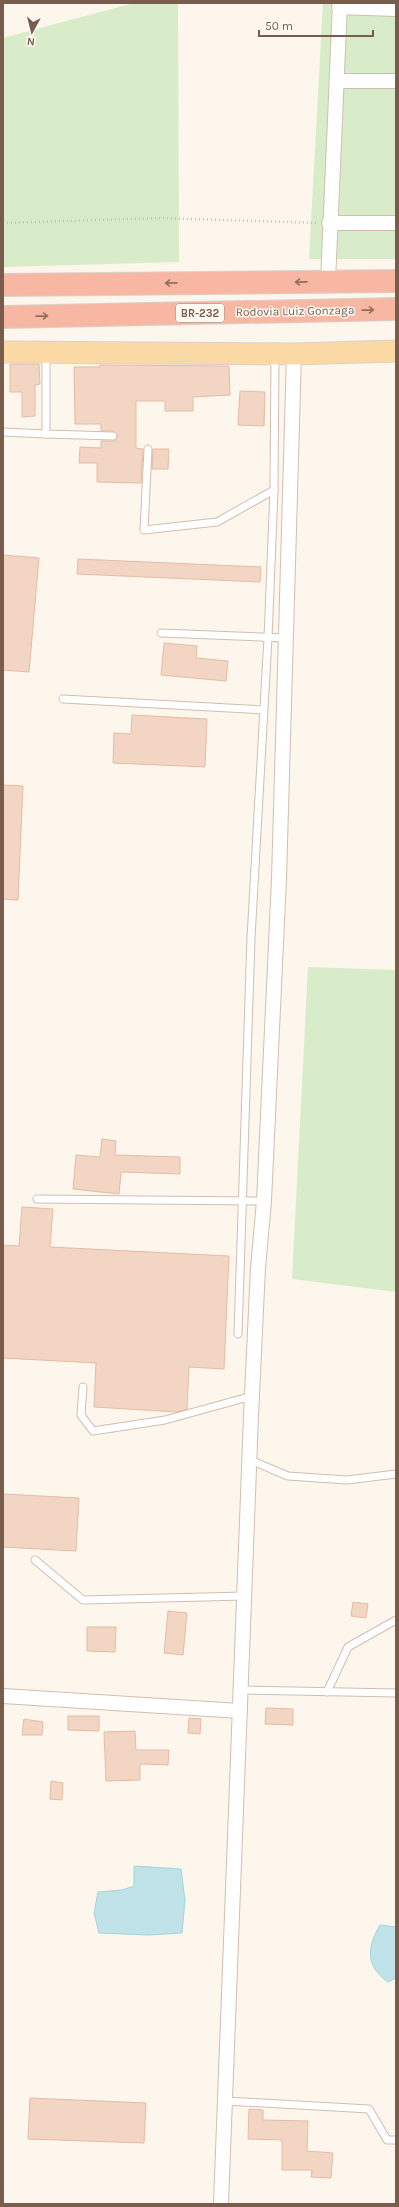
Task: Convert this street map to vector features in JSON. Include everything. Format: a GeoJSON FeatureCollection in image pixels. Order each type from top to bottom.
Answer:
{"type":"FeatureCollection","features":[{"type":"Feature","properties":{"kind":"highway"},"geometry":{"type":"LineString","coordinates":[[3,285],[396,281]]}},
{"type":"Feature","properties":{"kind":"highway","name":"Rodovia Luiz Gonzaga"},"geometry":{"type":"LineString","coordinates":[[3,317],[396,309]]}},
{"type":"Feature","properties":{"kind":"main road"},"geometry":{"type":"LineString","coordinates":[[3,352],[284,354],[396,351]]}},
{"type":"Feature","properties":{"kind":"street"},"geometry":{"type":"LineString","coordinates":[[328,282],[329,223],[340,5],[396,8]]}},
{"type":"Feature","properties":{"kind":"street"},"geometry":{"type":"LineString","coordinates":[[337,81],[396,81]]}},
{"type":"Feature","properties":{"kind":"street"},"geometry":{"type":"LineString","coordinates":[[329,223],[396,223]]}},
{"type":"Feature","properties":{"kind":"street"},"geometry":{"type":"LineString","coordinates":[[221,2204],[252,1396],[258,1268],[264,1201],[279,879],[284,638],[284,354]]}},
{"type":"Feature","properties":{"kind":"street"},"geometry":{"type":"LineString","coordinates":[[3,1696],[240,1711]]}},
{"type":"Feature","properties":{"kind":"lane"},"geometry":{"type":"LineString","coordinates":[[46,352],[46,434]]}},
{"type":"Feature","properties":{"kind":"lane"},"geometry":{"type":"LineString","coordinates":[[238,1334],[251,938],[268,638],[274,490],[284,354]]}},
{"type":"Feature","properties":{"kind":"lane"},"geometry":{"type":"LineString","coordinates":[[3,432],[113,436]]}},
{"type":"Feature","properties":{"kind":"lane"},"geometry":{"type":"LineString","coordinates":[[148,449],[144,530],[217,522],[274,490]]}},
{"type":"Feature","properties":{"kind":"lane"},"geometry":{"type":"LineString","coordinates":[[161,633],[284,638]]}},
{"type":"Feature","properties":{"kind":"lane"},"geometry":{"type":"LineString","coordinates":[[63,699],[263,710]]}},
{"type":"Feature","properties":{"kind":"lane"},"geometry":{"type":"LineString","coordinates":[[37,1199],[264,1201]]}},
{"type":"Feature","properties":{"kind":"lane"},"geometry":{"type":"LineString","coordinates":[[83,1387],[81,1415],[94,1431],[165,1420],[210,1406],[252,1396]]}},
{"type":"Feature","properties":{"kind":"lane"},"geometry":{"type":"LineString","coordinates":[[250,1460],[288,1476],[347,1480],[396,1474]]}},
{"type":"Feature","properties":{"kind":"lane"},"geometry":{"type":"LineString","coordinates":[[35,1560],[83,1600],[244,1596]]}},
{"type":"Feature","properties":{"kind":"lane"},"geometry":{"type":"LineString","coordinates":[[327,1692],[348,1647],[396,1620]]}},
{"type":"Feature","properties":{"kind":"lane"},"geometry":{"type":"LineString","coordinates":[[240,1690],[396,1693]]}},
{"type":"Feature","properties":{"kind":"lane"},"geometry":{"type":"LineString","coordinates":[[224,2101],[369,2109],[387,2140],[396,2140]]}},
{"type":"Feature","properties":{"kind":"path"},"geometry":{"type":"LineString","coordinates":[[3,224],[160,218],[329,223]]}},
{"type":"Feature","properties":{"kind":"green space"},"geometry":{"type":"Polygon","coordinates":[[[134,3],[178,3],[179,262],[3,267],[3,38],[134,3]]]}},
{"type":"Feature","properties":{"kind":"green space"},"geometry":{"type":"Polygon","coordinates":[[[323,3],[396,3],[396,259],[309,259],[323,3]]]}},
{"type":"Feature","properties":{"kind":"green space"},"geometry":{"type":"Polygon","coordinates":[[[308,967],[396,970],[396,1292],[292,1279],[308,967]]]}},
{"type":"Feature","properties":{"kind":"water"},"geometry":{"type":"Polygon","coordinates":[[[134,1866],[181,1869],[185,1901],[182,1933],[149,1935],[99,1933],[94,1913],[98,1892],[122,1890],[134,1886],[134,1866]]]}},
{"type":"Feature","properties":{"kind":"water"},"geometry":{"type":"Polygon","coordinates":[[[380,1925],[396,1927],[396,1978],[388,1982],[375,1969],[370,1956],[373,1941],[380,1925]]]}},
{"type":"Feature","properties":{"kind":"building"},"geometry":{"type":"Polygon","coordinates":[[[10,364],[39,364],[40,384],[35,385],[35,416],[22,417],[22,392],[10,392],[10,364]]]}},
{"type":"Feature","properties":{"kind":"building"},"geometry":{"type":"Polygon","coordinates":[[[100,365],[229,366],[230,395],[193,397],[193,411],[165,411],[165,401],[136,401],[136,448],[143,449],[141,483],[97,482],[97,463],[79,463],[80,447],[101,448],[101,441],[115,441],[118,436],[114,431],[101,431],[101,424],[75,424],[74,367],[100,367],[100,365]]]}},
{"type":"Feature","properties":{"kind":"building"},"geometry":{"type":"Polygon","coordinates":[[[240,391],[265,392],[264,426],[238,425],[240,391]]]}},
{"type":"Feature","properties":{"kind":"building"},"geometry":{"type":"Polygon","coordinates":[[[153,449],[169,449],[168,469],[152,469],[153,449]]]}},
{"type":"Feature","properties":{"kind":"building"},"geometry":{"type":"Polygon","coordinates":[[[3,555],[39,558],[29,672],[3,670],[3,555]]]}},
{"type":"Feature","properties":{"kind":"building"},"geometry":{"type":"Polygon","coordinates":[[[78,559],[261,567],[260,582],[77,574],[78,559]]]}},
{"type":"Feature","properties":{"kind":"building"},"geometry":{"type":"Polygon","coordinates":[[[164,643],[197,646],[196,658],[228,661],[226,681],[161,675],[164,643]]]}},
{"type":"Feature","properties":{"kind":"building"},"geometry":{"type":"Polygon","coordinates":[[[132,715],[207,719],[205,767],[113,763],[114,733],[131,734],[132,715]]]}},
{"type":"Feature","properties":{"kind":"building"},"geometry":{"type":"Polygon","coordinates":[[[3,785],[23,786],[18,900],[3,899],[3,785]]]}},
{"type":"Feature","properties":{"kind":"building"},"geometry":{"type":"Polygon","coordinates":[[[102,1139],[116,1141],[115,1155],[180,1157],[180,1174],[121,1172],[119,1194],[73,1189],[76,1155],[100,1157],[102,1139]]]}},
{"type":"Feature","properties":{"kind":"building"},"geometry":{"type":"Polygon","coordinates":[[[22,1207],[53,1209],[50,1247],[229,1256],[224,1369],[189,1367],[187,1409],[177,1412],[94,1407],[96,1363],[3,1358],[3,1245],[19,1246],[22,1207]]]}},
{"type":"Feature","properties":{"kind":"building"},"geometry":{"type":"Polygon","coordinates":[[[3,1494],[79,1498],[76,1551],[3,1547],[3,1494]]]}},
{"type":"Feature","properties":{"kind":"building"},"geometry":{"type":"Polygon","coordinates":[[[353,1602],[368,1604],[366,1618],[351,1616],[353,1602]]]}},
{"type":"Feature","properties":{"kind":"building"},"geometry":{"type":"Polygon","coordinates":[[[168,1611],[187,1613],[183,1655],[164,1653],[168,1611]]]}},
{"type":"Feature","properties":{"kind":"building"},"geometry":{"type":"Polygon","coordinates":[[[87,1627],[116,1627],[115,1652],[87,1651],[87,1627]]]}},
{"type":"Feature","properties":{"kind":"building"},"geometry":{"type":"Polygon","coordinates":[[[266,1708],[293,1709],[293,1725],[265,1724],[266,1708]]]}},
{"type":"Feature","properties":{"kind":"building"},"geometry":{"type":"Polygon","coordinates":[[[68,1716],[99,1716],[99,1731],[68,1730],[68,1716]]]}},
{"type":"Feature","properties":{"kind":"building"},"geometry":{"type":"Polygon","coordinates":[[[189,1718],[201,1719],[200,1734],[188,1733],[189,1718]]]}},
{"type":"Feature","properties":{"kind":"building"},"geometry":{"type":"Polygon","coordinates":[[[24,1719],[43,1722],[42,1735],[22,1735],[24,1719]]]}},
{"type":"Feature","properties":{"kind":"building"},"geometry":{"type":"Polygon","coordinates":[[[135,1731],[136,1750],[169,1750],[168,1765],[142,1764],[140,1766],[140,1780],[106,1781],[104,1732],[135,1731]]]}},
{"type":"Feature","properties":{"kind":"building"},"geometry":{"type":"Polygon","coordinates":[[[51,1781],[63,1783],[62,1800],[50,1799],[51,1781]]]}},
{"type":"Feature","properties":{"kind":"building"},"geometry":{"type":"Polygon","coordinates":[[[30,2098],[146,2103],[144,2143],[28,2139],[30,2098]]]}},
{"type":"Feature","properties":{"kind":"building"},"geometry":{"type":"Polygon","coordinates":[[[249,2109],[263,2110],[263,2120],[308,2121],[307,2151],[333,2153],[331,2178],[311,2177],[312,2170],[282,2170],[282,2140],[248,2139],[249,2109]]]}}]}
